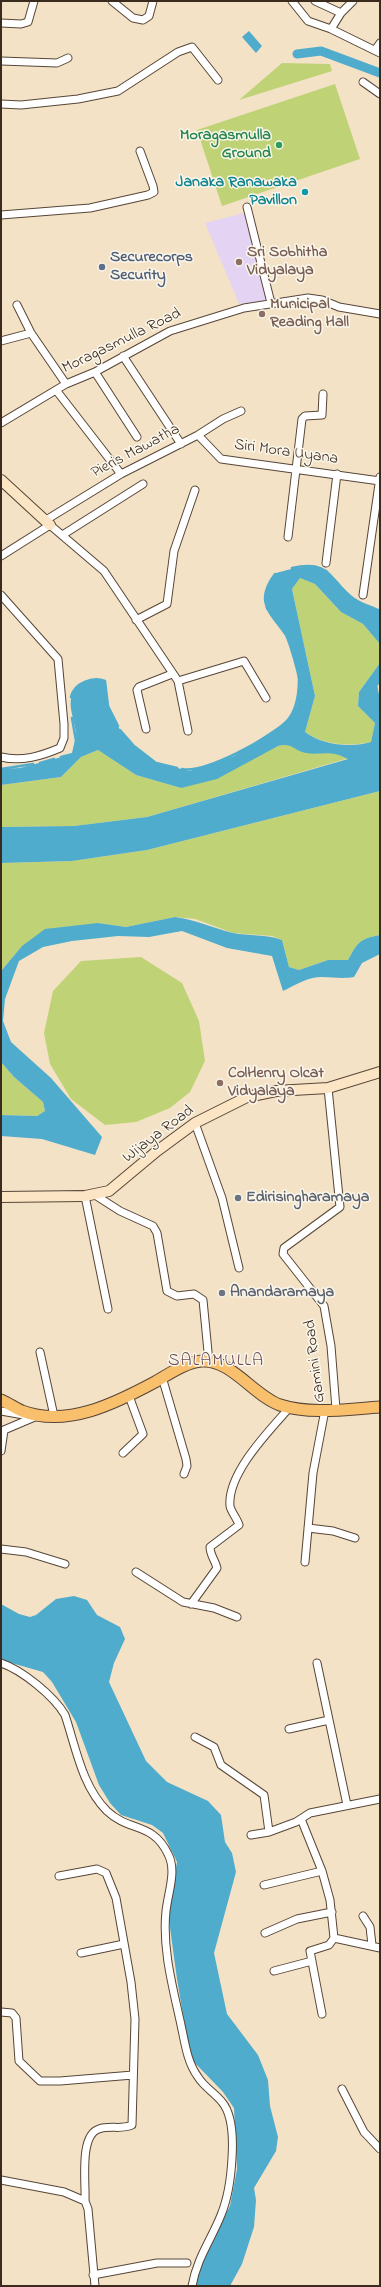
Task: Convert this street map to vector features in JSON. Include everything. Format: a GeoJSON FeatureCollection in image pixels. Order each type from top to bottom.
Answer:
{"type":"FeatureCollection","features":[{"type":"Feature","properties":{"kind":"main road"},"geometry":{"type":"LineString","coordinates":[[1,1400],[37,1416],[54,1416],[86,1412],[129,1396],[162,1377],[195,1362],[209,1362],[234,1374],[272,1401],[290,1407],[330,1410],[380,1406]]}},
{"type":"Feature","properties":{"kind":"street"},"geometry":{"type":"LineString","coordinates":[[1,22],[21,24],[28,22],[34,1]]}},
{"type":"Feature","properties":{"kind":"street"},"geometry":{"type":"LineString","coordinates":[[112,1],[133,18],[143,20],[148,16],[153,1]]}},
{"type":"Feature","properties":{"kind":"street"},"geometry":{"type":"LineString","coordinates":[[292,1],[308,21],[331,29],[377,52],[380,43]]}},
{"type":"Feature","properties":{"kind":"street"},"geometry":{"type":"LineString","coordinates":[[315,1],[341,13]]}},
{"type":"Feature","properties":{"kind":"street"},"geometry":{"type":"LineString","coordinates":[[331,29],[341,13],[353,1]]}},
{"type":"Feature","properties":{"kind":"street"},"geometry":{"type":"LineString","coordinates":[[1,104],[21,105],[71,100],[118,91],[178,52],[192,47],[218,80]]}},
{"type":"Feature","properties":{"kind":"street"},"geometry":{"type":"LineString","coordinates":[[1,61],[57,63],[68,58]]}},
{"type":"Feature","properties":{"kind":"street"},"geometry":{"type":"LineString","coordinates":[[364,82],[380,94]]}},
{"type":"Feature","properties":{"kind":"street"},"geometry":{"type":"LineString","coordinates":[[1,215],[90,208],[148,195],[154,192],[153,186],[140,151]]}},
{"type":"Feature","properties":{"kind":"street"},"geometry":{"type":"LineString","coordinates":[[247,207],[271,303]]}},
{"type":"Feature","properties":{"kind":"street","name":"Moragasmulla Road"},"geometry":{"type":"LineString","coordinates":[[1,423],[66,384],[95,372],[170,331],[193,322],[244,308],[308,298],[322,300],[339,307],[380,314]]}},
{"type":"Feature","properties":{"kind":"street"},"geometry":{"type":"LineString","coordinates":[[17,305],[31,333],[66,384]]}},
{"type":"Feature","properties":{"kind":"street"},"geometry":{"type":"LineString","coordinates":[[1,341],[31,333]]}},
{"type":"Feature","properties":{"kind":"street"},"geometry":{"type":"LineString","coordinates":[[124,356],[181,444]]}},
{"type":"Feature","properties":{"kind":"street"},"geometry":{"type":"LineString","coordinates":[[95,372],[137,437]]}},
{"type":"Feature","properties":{"kind":"street"},"geometry":{"type":"LineString","coordinates":[[56,390],[121,474]]}},
{"type":"Feature","properties":{"kind":"street"},"geometry":{"type":"LineString","coordinates":[[288,538],[302,419],[305,416],[322,414],[323,394]]}},
{"type":"Feature","properties":{"kind":"street","name":"Pieris Mawatha"},"geometry":{"type":"LineString","coordinates":[[1,556],[48,522],[121,474],[181,444],[223,419],[241,411]]}},
{"type":"Feature","properties":{"kind":"street","name":"Siri Mora Uyana"},"geometry":{"type":"LineString","coordinates":[[198,435],[221,459],[297,470],[380,479]]}},
{"type":"Feature","properties":{"kind":"street"},"geometry":{"type":"LineString","coordinates":[[326,563],[337,474]]}},
{"type":"Feature","properties":{"kind":"street"},"geometry":{"type":"LineString","coordinates":[[363,595],[380,479]]}},
{"type":"Feature","properties":{"kind":"street"},"geometry":{"type":"LineString","coordinates":[[1,480],[104,570],[178,682],[188,731]]}},
{"type":"Feature","properties":{"kind":"street"},"geometry":{"type":"LineString","coordinates":[[64,534],[143,484]]}},
{"type":"Feature","properties":{"kind":"street"},"geometry":{"type":"LineString","coordinates":[[136,620],[167,604],[174,551],[195,490]]}},
{"type":"Feature","properties":{"kind":"street"},"geometry":{"type":"LineString","coordinates":[[1,595],[58,659],[64,724],[64,738],[60,748],[40,757],[9,759],[1,757]]}},
{"type":"Feature","properties":{"kind":"street"},"geometry":{"type":"LineString","coordinates":[[178,682],[244,662],[266,698]]}},
{"type":"Feature","properties":{"kind":"street"},"geometry":{"type":"LineString","coordinates":[[146,729],[137,690],[139,686],[172,674]]}},
{"type":"Feature","properties":{"kind":"street","name":"Wijaya Road"},"geometry":{"type":"LineString","coordinates":[[1,1197],[90,1195],[109,1191],[157,1151],[195,1123],[247,1097],[276,1091],[328,1088],[380,1072]]}},
{"type":"Feature","properties":{"kind":"street","name":"Gamini Road"},"geometry":{"type":"LineString","coordinates":[[328,1088],[340,1207],[284,1248],[283,1254],[324,1306],[331,1346],[330,1410]]}},
{"type":"Feature","properties":{"kind":"street"},"geometry":{"type":"LineString","coordinates":[[195,1123],[222,1198],[239,1268]]}},
{"type":"Feature","properties":{"kind":"street"},"geometry":{"type":"LineString","coordinates":[[90,1195],[108,1309]]}},
{"type":"Feature","properties":{"kind":"street"},"geometry":{"type":"LineString","coordinates":[[90,1195],[132,1218],[152,1226],[159,1241],[167,1291],[177,1296],[194,1294],[203,1300],[209,1362]]}},
{"type":"Feature","properties":{"kind":"street"},"geometry":{"type":"LineString","coordinates":[[40,1352],[54,1416]]}},
{"type":"Feature","properties":{"kind":"street"},"geometry":{"type":"LineString","coordinates":[[162,1377],[186,1459],[187,1466],[184,1474]]}},
{"type":"Feature","properties":{"kind":"street"},"geometry":{"type":"LineString","coordinates":[[122,1453],[143,1434],[129,1396]]}},
{"type":"Feature","properties":{"kind":"street"},"geometry":{"type":"LineString","coordinates":[[191,1604],[217,1568],[215,1560],[210,1554],[210,1547],[239,1525],[237,1517],[230,1508],[230,1498],[241,1467],[290,1407]]}},
{"type":"Feature","properties":{"kind":"street"},"geometry":{"type":"LineString","coordinates":[[305,1562],[314,1473],[330,1410]]}},
{"type":"Feature","properties":{"kind":"street"},"geometry":{"type":"LineString","coordinates":[[1,1411],[37,1416]]}},
{"type":"Feature","properties":{"kind":"street"},"geometry":{"type":"LineString","coordinates":[[1,1451],[4,1430],[37,1416]]}},
{"type":"Feature","properties":{"kind":"street"},"geometry":{"type":"LineString","coordinates":[[308,1528],[333,1530],[355,1538]]}},
{"type":"Feature","properties":{"kind":"street"},"geometry":{"type":"LineString","coordinates":[[1,1549],[26,1552],[65,1564]]}},
{"type":"Feature","properties":{"kind":"street"},"geometry":{"type":"LineString","coordinates":[[136,1572],[169,1594],[191,1604],[214,1608],[237,1617]]}},
{"type":"Feature","properties":{"kind":"street"},"geometry":{"type":"LineString","coordinates":[[1,1663],[21,1673],[60,1706],[65,1715],[85,1778],[97,1800],[117,1819],[156,1836],[162,1843],[171,1862],[173,1872],[166,1916],[166,1946],[183,2034],[192,2065],[197,2076],[226,2107],[231,2129],[231,2175],[226,2201],[221,2216],[197,2263],[192,2286]]}},
{"type":"Feature","properties":{"kind":"street"},"geometry":{"type":"LineString","coordinates":[[317,1663],[347,1805]]}},
{"type":"Feature","properties":{"kind":"street"},"geometry":{"type":"LineString","coordinates":[[289,1729],[329,1720]]}},
{"type":"Feature","properties":{"kind":"street"},"geometry":{"type":"LineString","coordinates":[[195,1737],[214,1747],[221,1764],[264,1795],[269,1832]]}},
{"type":"Feature","properties":{"kind":"street"},"geometry":{"type":"LineString","coordinates":[[251,1836],[269,1832],[310,1813],[380,1799]]}},
{"type":"Feature","properties":{"kind":"street"},"geometry":{"type":"LineString","coordinates":[[301,1818],[322,1871],[332,1912],[334,1938],[329,1945],[310,1951],[322,2014]]}},
{"type":"Feature","properties":{"kind":"street"},"geometry":{"type":"LineString","coordinates":[[59,1876],[97,1869],[106,1873],[116,1898],[135,2019],[132,2125],[126,2128],[100,2128],[93,2131],[86,2143],[85,2200],[88,2209],[95,2286]]}},
{"type":"Feature","properties":{"kind":"street"},"geometry":{"type":"LineString","coordinates":[[264,1885],[322,1871]]}},
{"type":"Feature","properties":{"kind":"street"},"geometry":{"type":"LineString","coordinates":[[265,1933],[297,1919],[332,1912]]}},
{"type":"Feature","properties":{"kind":"street"},"geometry":{"type":"LineString","coordinates":[[363,1916],[370,1927],[372,1945]]}},
{"type":"Feature","properties":{"kind":"street"},"geometry":{"type":"LineString","coordinates":[[334,1938],[372,1945],[380,1948]]}},
{"type":"Feature","properties":{"kind":"street"},"geometry":{"type":"LineString","coordinates":[[81,1953],[124,1944]]}},
{"type":"Feature","properties":{"kind":"street"},"geometry":{"type":"LineString","coordinates":[[274,1971],[312,1961]]}},
{"type":"Feature","properties":{"kind":"street"},"geometry":{"type":"LineString","coordinates":[[1,2012],[12,2013],[16,2018],[19,2061],[40,2081],[60,2082],[133,2075]]}},
{"type":"Feature","properties":{"kind":"street"},"geometry":{"type":"LineString","coordinates":[[342,2089],[364,2132],[380,2149]]}},
{"type":"Feature","properties":{"kind":"street"},"geometry":{"type":"LineString","coordinates":[[1,2180],[64,2192],[85,2200]]}},
{"type":"Feature","properties":{"kind":"street"},"geometry":{"type":"LineString","coordinates":[[93,2275],[157,2263],[187,2262]]}},
{"type":"Feature","properties":{"kind":"shaded area","name":"Sri Sobhitha Vidyalaya"},"geometry":{"type":"Polygon","coordinates":[[[244,213],[267,301],[239,304],[205,223],[244,213]]]}},
{"type":"Feature","properties":{"kind":"green space"},"geometry":{"type":"Polygon","coordinates":[[[282,63],[330,64],[332,71],[239,100],[282,63]]]}},
{"type":"Feature","properties":{"kind":"green space","name":"Moragasmulla Ground"},"geometry":{"type":"Polygon","coordinates":[[[335,84],[360,159],[222,206],[197,130],[335,84]]]}},
{"type":"Feature","properties":{"kind":"green space"},"geometry":{"type":"Polygon","coordinates":[[[300,578],[315,584],[341,612],[363,624],[380,644],[380,663],[359,692],[358,706],[375,723],[371,742],[363,744],[337,744],[320,740],[305,732],[315,696],[292,589],[300,578]]]}},
{"type":"Feature","properties":{"kind":"green space"},"geometry":{"type":"Polygon","coordinates":[[[287,744],[303,752],[330,751],[349,758],[147,817],[74,826],[1,827],[1,785],[61,777],[81,757],[98,750],[136,775],[181,788],[278,746],[287,744]]]}},
{"type":"Feature","properties":{"kind":"green space"},"geometry":{"type":"Polygon","coordinates":[[[380,791],[380,935],[360,942],[348,960],[328,960],[299,970],[289,967],[282,940],[272,936],[233,933],[195,919],[175,917],[126,927],[98,923],[22,946],[1,971],[1,863],[72,861],[147,850],[380,791]]]}},
{"type":"Feature","properties":{"kind":"green space"},"geometry":{"type":"Polygon","coordinates":[[[141,957],[182,983],[199,1021],[205,1061],[190,1092],[170,1108],[136,1122],[105,1125],[71,1099],[50,1064],[44,1033],[53,991],[81,961],[141,957]]]}},
{"type":"Feature","properties":{"kind":"green space"},"geometry":{"type":"Polygon","coordinates":[[[1,1062],[14,1077],[43,1102],[45,1111],[37,1116],[1,1115],[1,1062]]]}},
{"type":"Feature","properties":{"kind":"water"},"geometry":{"type":"Polygon","coordinates":[[[249,31],[262,46],[256,53],[242,37],[249,31]]]}},
{"type":"Feature","properties":{"kind":"water"},"geometry":{"type":"Polygon","coordinates":[[[314,566],[327,570],[354,600],[380,611],[380,644],[363,624],[341,612],[315,584],[300,578],[292,589],[315,696],[305,732],[320,740],[337,744],[355,745],[371,742],[375,723],[358,706],[359,692],[380,663],[380,680],[376,686],[380,706],[380,791],[147,850],[72,861],[1,863],[1,827],[74,826],[147,817],[348,759],[329,753],[313,754],[302,752],[282,745],[217,779],[181,788],[136,775],[98,750],[81,757],[61,777],[1,785],[1,769],[20,768],[73,754],[76,744],[76,734],[71,709],[72,695],[77,688],[92,679],[105,681],[108,706],[120,730],[134,746],[156,763],[190,771],[234,756],[286,722],[297,705],[299,678],[287,637],[266,609],[264,596],[268,584],[276,573],[295,568],[314,566]]]}},
{"type":"Feature","properties":{"kind":"water"},"geometry":{"type":"Polygon","coordinates":[[[175,917],[233,933],[270,937],[282,940],[289,967],[299,970],[328,960],[348,960],[360,942],[380,935],[380,954],[362,963],[354,977],[317,977],[283,991],[272,956],[227,948],[182,931],[149,937],[118,936],[72,941],[43,947],[19,961],[5,999],[3,1021],[11,1042],[51,1078],[102,1137],[95,1155],[42,1139],[1,1136],[1,1115],[37,1116],[45,1111],[43,1102],[14,1077],[1,1062],[1,971],[22,946],[45,929],[98,923],[126,927],[175,917]]]}},
{"type":"Feature","properties":{"kind":"water"},"geometry":{"type":"Polygon","coordinates":[[[74,1596],[87,1600],[97,1615],[120,1627],[125,1639],[114,1663],[109,1682],[146,1761],[167,1782],[208,1801],[221,1815],[225,1842],[232,1853],[236,1872],[214,1953],[227,2014],[258,2055],[268,2080],[270,2106],[278,2137],[276,2151],[254,2188],[256,2200],[254,2227],[242,2264],[230,2286],[195,2286],[202,2258],[230,2206],[237,2169],[234,2108],[223,2092],[194,2062],[188,2044],[168,1913],[177,1862],[163,1833],[152,1825],[121,1815],[110,1803],[99,1785],[76,1722],[52,1682],[43,1672],[1,1660],[1,1604],[19,1614],[30,1617],[36,1615],[56,1599],[74,1596]]]}},
{"type":"Feature","properties":{"kind":"waterway"},"geometry":{"type":"LineString","coordinates":[[297,54],[321,51],[380,73]]}},
{"type":"Feature","properties":{"kind":"waterway"},"geometry":{"type":"LineString","coordinates":[[292,568],[305,566],[323,569],[329,573],[354,599],[380,611]]}},
{"type":"Feature","properties":{"kind":"waterway"},"geometry":{"type":"LineString","coordinates":[[182,769],[192,769],[220,761],[252,745],[278,729],[290,718],[293,713],[299,690],[297,670],[292,650],[286,635],[270,613],[265,600],[269,584],[275,574]]}},
{"type":"Feature","properties":{"kind":"waterway"},"geometry":{"type":"LineString","coordinates":[[71,697],[73,692],[80,684],[95,679],[105,681],[108,706],[118,726]]}},
{"type":"Feature","properties":{"kind":"waterway"},"geometry":{"type":"LineString","coordinates":[[380,680],[376,686],[380,706]]}},
{"type":"Feature","properties":{"kind":"waterway"},"geometry":{"type":"LineString","coordinates":[[61,757],[73,754],[76,741],[72,718]]}},
{"type":"Feature","properties":{"kind":"waterway"},"geometry":{"type":"LineString","coordinates":[[120,730],[134,746],[156,763],[177,768]]}},
{"type":"Feature","properties":{"kind":"waterway"},"geometry":{"type":"LineString","coordinates":[[40,763],[54,759]]}},
{"type":"Feature","properties":{"kind":"waterway"},"geometry":{"type":"LineString","coordinates":[[1,769],[33,764]]}},
{"type":"Feature","properties":{"kind":"place","name":"Moragasmulla Ground"},"geometry":{"type":"Point","coordinates":[279,145]}},
{"type":"Feature","properties":{"kind":"place","name":"Janaka Ranawaka Pavillon"},"geometry":{"type":"Point","coordinates":[305,192]}},
{"type":"Feature","properties":{"kind":"place","name":"Sri Sobhitha Vidyalaya"},"geometry":{"type":"Point","coordinates":[239,262]}},
{"type":"Feature","properties":{"kind":"place","name":"Securecorps Security"},"geometry":{"type":"Point","coordinates":[102,267]}},
{"type":"Feature","properties":{"kind":"place","name":"Municipal Reading Hall"},"geometry":{"type":"Point","coordinates":[262,314]}},
{"type":"Feature","properties":{"kind":"place","name":"ColHenry Olcat Vidyalaya"},"geometry":{"type":"Point","coordinates":[220,1083]}},
{"type":"Feature","properties":{"kind":"place","name":"Edirisingharamaya"},"geometry":{"type":"Point","coordinates":[238,1198]}},
{"type":"Feature","properties":{"kind":"place","name":"Anandaramaya"},"geometry":{"type":"Point","coordinates":[222,1293]}},
{"type":"Feature","properties":{"kind":"district","name":"SALAMULLA"},"geometry":{"type":"Point","coordinates":[216,1362]}}]}
